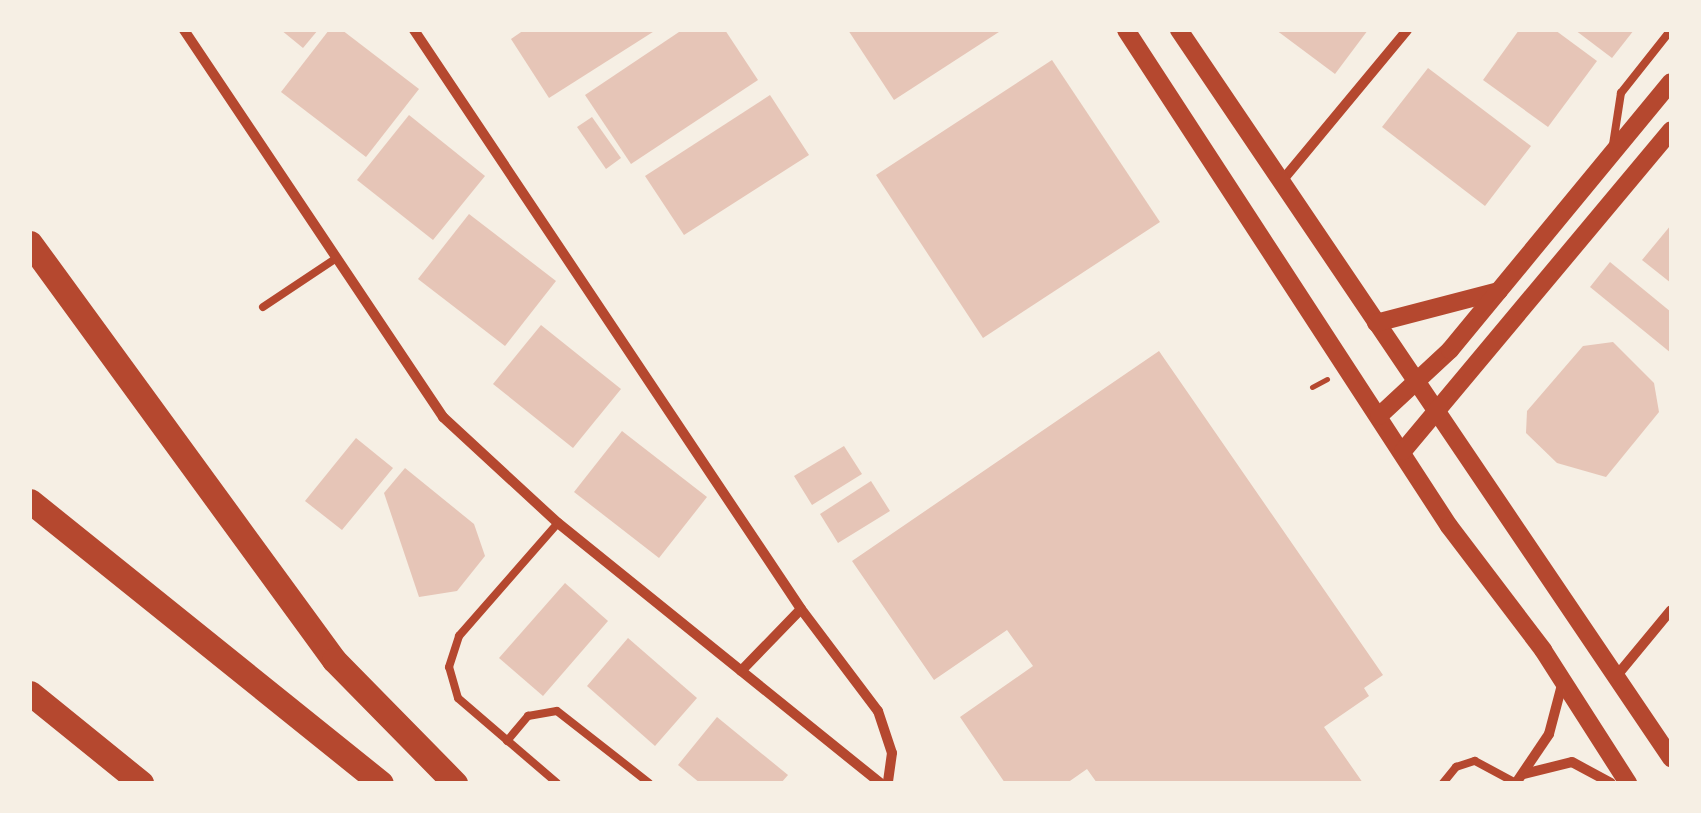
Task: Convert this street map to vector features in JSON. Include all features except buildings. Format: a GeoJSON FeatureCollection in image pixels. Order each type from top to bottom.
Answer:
{"type":"FeatureCollection","features":[{"type":"Feature","properties":{"kind":"main road"},"geometry":{"type":"LineString","coordinates":[[30,242],[334,660],[456,783]]}},
{"type":"Feature","properties":{"kind":"main road"},"geometry":{"type":"LineString","coordinates":[[30,501],[381,783]]}},
{"type":"Feature","properties":{"kind":"main road"},"geometry":{"type":"LineString","coordinates":[[30,692],[141,783]]}},
{"type":"Feature","properties":{"kind":"street"},"geometry":{"type":"LineString","coordinates":[[184,30],[443,417],[558,523],[880,783]]}},
{"type":"Feature","properties":{"kind":"street"},"geometry":{"type":"LineString","coordinates":[[414,30],[801,610],[886,726],[892,754],[888,783]]}},
{"type":"Feature","properties":{"kind":"street"},"geometry":{"type":"LineString","coordinates":[[1126,30],[1449,526],[1563,680],[1628,783]]}},
{"type":"Feature","properties":{"kind":"street"},"geometry":{"type":"LineString","coordinates":[[1179,30],[1671,758]]}},
{"type":"Feature","properties":{"kind":"street"},"geometry":{"type":"LineString","coordinates":[[1281,182],[1407,30]]}},
{"type":"Feature","properties":{"kind":"street"},"geometry":{"type":"LineString","coordinates":[[1379,416],[1419,383],[1500,291],[1671,82]]}},
{"type":"Feature","properties":{"kind":"street"},"geometry":{"type":"LineString","coordinates":[[1403,452],[1440,413],[1671,130]]}},
{"type":"Feature","properties":{"kind":"street"},"geometry":{"type":"LineString","coordinates":[[1376,323],[1500,291]]}},
{"type":"Feature","properties":{"kind":"street"},"geometry":{"type":"LineString","coordinates":[[740,671],[801,610]]}},
{"type":"Feature","properties":{"kind":"street"},"geometry":{"type":"LineString","coordinates":[[1614,679],[1671,610]]}},
{"type":"Feature","properties":{"kind":"street"},"geometry":{"type":"LineString","coordinates":[[1519,780],[1556,716],[1563,680]]}},
{"type":"Feature","properties":{"kind":"street"},"geometry":{"type":"LineString","coordinates":[[1519,780],[1572,762],[1611,783]]}},
{"type":"Feature","properties":{"kind":"lane"},"geometry":{"type":"LineString","coordinates":[[1612,155],[1611,123],[1621,93],[1671,30]]}},
{"type":"Feature","properties":{"kind":"lane"},"geometry":{"type":"LineString","coordinates":[[263,307],[335,260]]}},
{"type":"Feature","properties":{"kind":"lane"},"geometry":{"type":"LineString","coordinates":[[558,523],[451,650],[458,698],[558,783]]}},
{"type":"Feature","properties":{"kind":"lane"},"geometry":{"type":"LineString","coordinates":[[507,741],[528,716],[557,711],[649,783]]}},
{"type":"Feature","properties":{"kind":"lane"},"geometry":{"type":"LineString","coordinates":[[1443,783],[1456,766],[1475,761],[1519,780]]}}]}
